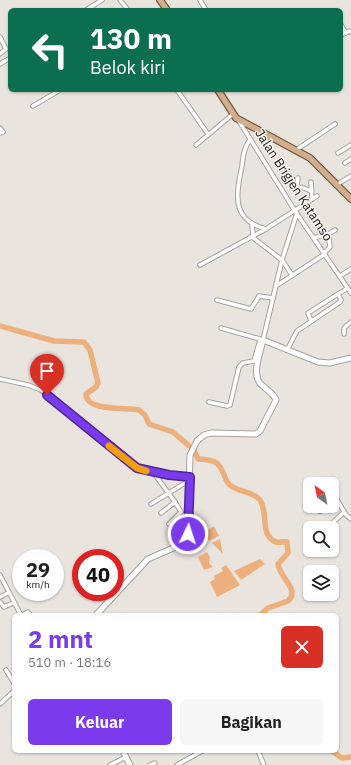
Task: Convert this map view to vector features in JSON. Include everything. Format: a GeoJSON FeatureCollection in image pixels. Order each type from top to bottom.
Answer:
{"type":"FeatureCollection","features":[{"type":"Feature","properties":{"kind":"main road","name":"Jalan Brigjen Katamso"},"geometry":{"type":"LineString","coordinates":[[222,92],[235,116]]}},
{"type":"Feature","properties":{"kind":"main road"},"geometry":{"type":"LineString","coordinates":[[235,116],[296,150],[317,164],[351,199]]}},
{"type":"Feature","properties":{"kind":"street"},"geometry":{"type":"LineString","coordinates":[[89,8],[102,0]]}},
{"type":"Feature","properties":{"kind":"street"},"geometry":{"type":"LineString","coordinates":[[120,0],[126,8]]}},
{"type":"Feature","properties":{"kind":"street"},"geometry":{"type":"LineString","coordinates":[[343,28],[346,33]]}},
{"type":"Feature","properties":{"kind":"street"},"geometry":{"type":"LineString","coordinates":[[343,35],[351,32]]}},
{"type":"Feature","properties":{"kind":"street"},"geometry":{"type":"LineString","coordinates":[[0,37],[6,49],[0,54]]}},
{"type":"Feature","properties":{"kind":"street"},"geometry":{"type":"LineString","coordinates":[[33,106],[57,92]]}},
{"type":"Feature","properties":{"kind":"street"},"geometry":{"type":"LineString","coordinates":[[179,92],[208,134]]}},
{"type":"Feature","properties":{"kind":"street"},"geometry":{"type":"LineString","coordinates":[[196,145],[208,134],[235,116]]}},
{"type":"Feature","properties":{"kind":"street","name":"Jalan Brigjen Katamso"},"geometry":{"type":"LineString","coordinates":[[235,116],[245,128],[250,140],[296,212],[351,293]]}},
{"type":"Feature","properties":{"kind":"street"},"geometry":{"type":"LineString","coordinates":[[296,150],[335,124]]}},
{"type":"Feature","properties":{"kind":"street"},"geometry":{"type":"LineString","coordinates":[[0,128],[3,132],[0,133]]}},
{"type":"Feature","properties":{"kind":"street"},"geometry":{"type":"LineString","coordinates":[[250,140],[246,146],[237,199],[241,212],[252,225],[266,229]]}},
{"type":"Feature","properties":{"kind":"street"},"geometry":{"type":"LineString","coordinates":[[338,153],[351,145]]}},
{"type":"Feature","properties":{"kind":"street"},"geometry":{"type":"LineString","coordinates":[[345,163],[351,159]]}},
{"type":"Feature","properties":{"kind":"street"},"geometry":{"type":"LineString","coordinates":[[336,185],[351,176]]}},
{"type":"Feature","properties":{"kind":"street"},"geometry":{"type":"LineString","coordinates":[[298,178],[294,186],[311,191]]}},
{"type":"Feature","properties":{"kind":"street"},"geometry":{"type":"LineString","coordinates":[[311,182],[312,199]]}},
{"type":"Feature","properties":{"kind":"street"},"geometry":{"type":"LineString","coordinates":[[200,265],[296,212],[317,196]]}},
{"type":"Feature","properties":{"kind":"street"},"geometry":{"type":"LineString","coordinates":[[209,402],[227,406],[230,405],[239,367],[243,363],[254,361],[296,212]]}},
{"type":"Feature","properties":{"kind":"street"},"geometry":{"type":"LineString","coordinates":[[252,225],[253,236],[282,260],[292,275]]}},
{"type":"Feature","properties":{"kind":"street"},"geometry":{"type":"LineString","coordinates":[[326,236],[335,230]]}},
{"type":"Feature","properties":{"kind":"street"},"geometry":{"type":"LineString","coordinates":[[276,286],[324,254],[331,245],[329,238],[326,236],[320,235],[314,238]]}},
{"type":"Feature","properties":{"kind":"street"},"geometry":{"type":"LineString","coordinates":[[340,276],[351,269]]}},
{"type":"Feature","properties":{"kind":"street"},"geometry":{"type":"LineString","coordinates":[[311,321],[308,313],[348,288]]}},
{"type":"Feature","properties":{"kind":"street"},"geometry":{"type":"LineString","coordinates":[[287,350],[297,331],[340,302],[341,300],[338,294]]}},
{"type":"Feature","properties":{"kind":"street"},"geometry":{"type":"LineString","coordinates":[[217,300],[251,309],[259,296],[273,298]]}},
{"type":"Feature","properties":{"kind":"street"},"geometry":{"type":"LineString","coordinates":[[344,334],[344,328],[351,322]]}},
{"type":"Feature","properties":{"kind":"street"},"geometry":{"type":"LineString","coordinates":[[222,328],[261,340],[308,360],[323,363],[351,358]]}},
{"type":"Feature","properties":{"kind":"street"},"geometry":{"type":"LineString","coordinates":[[98,613],[148,560],[180,544],[184,540],[188,528],[190,455],[197,441],[211,433],[250,435],[260,431],[276,400],[274,396],[260,384],[256,378],[261,340]]}},
{"type":"Feature","properties":{"kind":"street"},"geometry":{"type":"LineString","coordinates":[[0,379],[28,385],[41,390],[137,468],[190,478]]}},
{"type":"Feature","properties":{"kind":"street"},"geometry":{"type":"LineString","coordinates":[[154,472],[181,512],[169,524]]}},
{"type":"Feature","properties":{"kind":"street"},"geometry":{"type":"LineString","coordinates":[[151,504],[190,478]]}},
{"type":"Feature","properties":{"kind":"street"},"geometry":{"type":"LineString","coordinates":[[161,513],[175,502]]}},
{"type":"Feature","properties":{"kind":"street"},"geometry":{"type":"LineString","coordinates":[[339,503],[344,512],[350,517]]}},
{"type":"Feature","properties":{"kind":"street"},"geometry":{"type":"LineString","coordinates":[[334,521],[344,512]]}},
{"type":"Feature","properties":{"kind":"street"},"geometry":{"type":"LineString","coordinates":[[0,575],[2,583],[20,613]]}},
{"type":"Feature","properties":{"kind":"street"},"geometry":{"type":"LineString","coordinates":[[0,597],[8,593]]}},
{"type":"Feature","properties":{"kind":"street"},"geometry":{"type":"LineString","coordinates":[[0,602],[4,607],[13,603]]}},
{"type":"Feature","properties":{"kind":"street"},"geometry":{"type":"LineString","coordinates":[[6,670],[12,678]]}},
{"type":"Feature","properties":{"kind":"street"},"geometry":{"type":"LineString","coordinates":[[0,704],[12,693]]}},
{"type":"Feature","properties":{"kind":"street"},"geometry":{"type":"LineString","coordinates":[[124,753],[130,765]]}},
{"type":"Feature","properties":{"kind":"street"},"geometry":{"type":"LineString","coordinates":[[177,765],[198,753]]}},
{"type":"Feature","properties":{"kind":"street"},"geometry":{"type":"LineString","coordinates":[[259,753],[264,765]]}},
{"type":"Feature","properties":{"kind":"street"},"geometry":{"type":"LineString","coordinates":[[110,765],[126,757]]}},
{"type":"Feature","properties":{"kind":"street"},"geometry":{"type":"LineString","coordinates":[[150,765],[154,763]]}},
{"type":"Feature","properties":{"kind":"shaded area"},"geometry":{"type":"Polygon","coordinates":[[[214,526],[219,536],[209,541],[204,533],[214,526]]]}},
{"type":"Feature","properties":{"kind":"shaded area"},"geometry":{"type":"Polygon","coordinates":[[[220,539],[223,554],[212,543],[220,539]]]}},
{"type":"Feature","properties":{"kind":"shaded area"},"geometry":{"type":"Polygon","coordinates":[[[207,552],[210,557],[209,563],[213,567],[204,570],[198,557],[207,552]]]}},
{"type":"Feature","properties":{"kind":"shaded area"},"geometry":{"type":"Polygon","coordinates":[[[260,559],[265,564],[241,580],[234,571],[260,559]]]}},
{"type":"Feature","properties":{"kind":"shaded area"},"geometry":{"type":"Polygon","coordinates":[[[226,565],[240,585],[217,597],[210,582],[215,579],[214,576],[223,571],[221,568],[226,565]]]}},
{"type":"Feature","properties":{"kind":"waterway"},"geometry":{"type":"LineString","coordinates":[[0,326],[54,341],[84,342],[90,350],[98,383],[96,387],[86,394],[88,400],[93,404],[108,408],[139,410],[145,415],[149,424],[173,432],[194,450],[198,459],[216,462],[221,468],[228,483],[234,488],[253,495],[260,500],[263,505],[266,529],[271,539],[276,542],[287,542],[288,553],[278,564],[279,569],[292,592],[288,601],[268,608],[262,613]]}},
{"type":"Feature","properties":{"kind":"waterway"},"geometry":{"type":"LineString","coordinates":[[335,753],[342,758],[351,757]]}},
{"type":"Feature","properties":{"kind":"slow traffic"},"geometry":{"type":"LineString","coordinates":[[109,446],[137,468],[146,471]]}},
{"type":"Feature","properties":{"kind":"route"},"geometry":{"type":"LineString","coordinates":[[47,395],[137,468],[169,475],[190,477],[188,534]]}}]}
